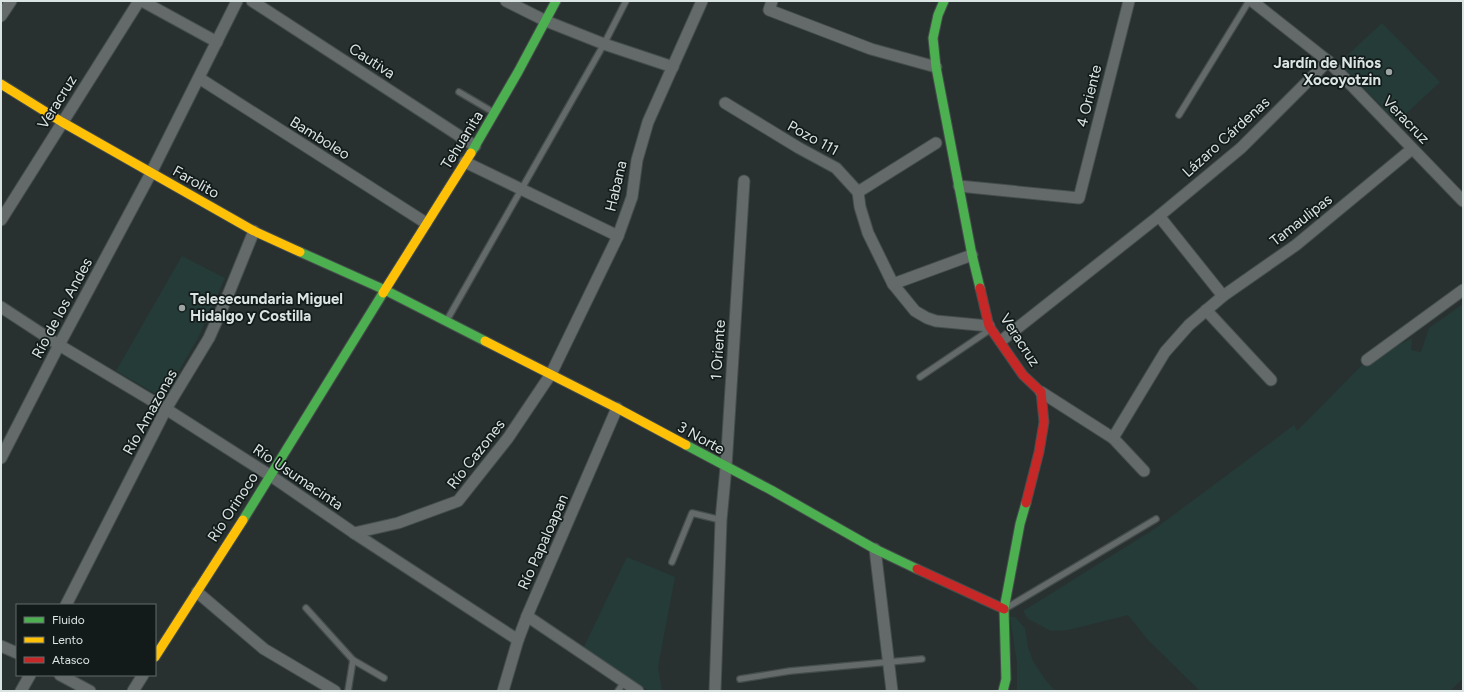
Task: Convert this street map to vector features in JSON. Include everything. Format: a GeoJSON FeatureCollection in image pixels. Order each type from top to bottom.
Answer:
{"type":"FeatureCollection","features":[{"type":"Feature","properties":{"kind":"street"},"geometry":{"type":"LineString","coordinates":[[1,16],[12,1]]}},
{"type":"Feature","properties":{"kind":"street","name":"Veracruz"},"geometry":{"type":"LineString","coordinates":[[1,220],[139,1]]}},
{"type":"Feature","properties":{"kind":"street"},"geometry":{"type":"LineString","coordinates":[[142,1],[217,42]]}},
{"type":"Feature","properties":{"kind":"street","name":"Río de los Andes"},"geometry":{"type":"LineString","coordinates":[[1,457],[59,344],[151,173],[237,1]]}},
{"type":"Feature","properties":{"kind":"street","name":"Cautiva"},"geometry":{"type":"LineString","coordinates":[[252,1],[475,146]]}},
{"type":"Feature","properties":{"kind":"street"},"geometry":{"type":"LineString","coordinates":[[506,1],[546,20],[604,44],[673,67]]}},
{"type":"Feature","properties":{"kind":"street","name":"Tehuanita"},"geometry":{"type":"LineString","coordinates":[[385,290],[426,222],[495,114],[556,1]]}},
{"type":"Feature","properties":{"kind":"street","name":"Habana"},"geometry":{"type":"LineString","coordinates":[[551,374],[618,236],[632,197],[637,160],[648,122],[702,1]]}},
{"type":"Feature","properties":{"kind":"street","name":"Veracruz"},"geometry":{"type":"LineString","coordinates":[[944,1],[938,14],[933,38],[936,67],[972,255],[990,327],[1023,375],[1041,392]]}},
{"type":"Feature","properties":{"kind":"street","name":"4 Oriente"},"geometry":{"type":"LineString","coordinates":[[959,186],[1079,198],[1129,1]]}},
{"type":"Feature","properties":{"kind":"street","name":"Veracruz"},"geometry":{"type":"LineString","coordinates":[[1252,1],[1328,61],[1463,201]]}},
{"type":"Feature","properties":{"kind":"street"},"geometry":{"type":"LineString","coordinates":[[770,6],[871,49],[936,67]]}},
{"type":"Feature","properties":{"kind":"street","name":"Lázaro Cárdenas"},"geometry":{"type":"LineString","coordinates":[[1001,341],[1159,216],[1241,148],[1328,61]]}},
{"type":"Feature","properties":{"kind":"street","name":"Bamboleo"},"geometry":{"type":"LineString","coordinates":[[199,78],[426,222]]}},
{"type":"Feature","properties":{"kind":"street","name":"Farolito"},"geometry":{"type":"LineString","coordinates":[[1,84],[62,122],[254,231],[385,290]]}},
{"type":"Feature","properties":{"kind":"street","name":"Pozo 111"},"geometry":{"type":"LineString","coordinates":[[725,103],[799,148],[836,168],[858,192]]}},
{"type":"Feature","properties":{"kind":"street"},"geometry":{"type":"LineString","coordinates":[[936,143],[858,192],[860,207],[868,233],[893,284],[915,311],[936,321],[990,327]]}},
{"type":"Feature","properties":{"kind":"street","name":"Tamaulipas"},"geometry":{"type":"LineString","coordinates":[[1113,438],[1165,352],[1189,325],[1223,296],[1296,245],[1412,149]]}},
{"type":"Feature","properties":{"kind":"street"},"geometry":{"type":"LineString","coordinates":[[465,162],[618,236]]}},
{"type":"Feature","properties":{"kind":"street","name":"1 Oriente"},"geometry":{"type":"LineString","coordinates":[[715,691],[721,520],[726,467],[744,181]]}},
{"type":"Feature","properties":{"kind":"street"},"geometry":{"type":"LineString","coordinates":[[1159,216],[1223,296]]}},
{"type":"Feature","properties":{"kind":"street","name":"Río Amazonas"},"geometry":{"type":"LineString","coordinates":[[67,604],[166,409],[209,338],[254,231]]}},
{"type":"Feature","properties":{"kind":"street"},"geometry":{"type":"LineString","coordinates":[[893,284],[972,255]]}},
{"type":"Feature","properties":{"kind":"street","name":"3 Norte"},"geometry":{"type":"LineString","coordinates":[[385,290],[617,408],[771,490],[875,549],[1004,609]]}},
{"type":"Feature","properties":{"kind":"street","name":"Río Orinoco"},"geometry":{"type":"LineString","coordinates":[[156,655],[271,476],[385,290]]}},
{"type":"Feature","properties":{"kind":"street"},"geometry":{"type":"LineString","coordinates":[[1367,360],[1463,290]]}},
{"type":"Feature","properties":{"kind":"street","name":"Río Usumacinta"},"geometry":{"type":"LineString","coordinates":[[1,306],[59,344],[166,409],[271,476],[354,533],[518,640]]}},
{"type":"Feature","properties":{"kind":"street"},"geometry":{"type":"LineString","coordinates":[[1206,310],[1271,380]]}},
{"type":"Feature","properties":{"kind":"street","name":"Río Cazones"},"geometry":{"type":"LineString","coordinates":[[354,533],[398,523],[458,501],[508,438],[551,374]]}},
{"type":"Feature","properties":{"kind":"street"},"geometry":{"type":"LineString","coordinates":[[1041,392],[1113,438],[1144,471]]}},
{"type":"Feature","properties":{"kind":"street"},"geometry":{"type":"LineString","coordinates":[[1003,691],[1006,679],[1004,609],[1020,524],[1039,452],[1044,422],[1041,392]]}},
{"type":"Feature","properties":{"kind":"street","name":"Río Papaloapan"},"geometry":{"type":"LineString","coordinates":[[503,691],[518,640],[527,616],[617,408]]}},
{"type":"Feature","properties":{"kind":"street"},"geometry":{"type":"LineString","coordinates":[[875,549],[887,662],[892,691]]}},
{"type":"Feature","properties":{"kind":"street"},"geometry":{"type":"LineString","coordinates":[[197,592],[264,649],[335,691]]}},
{"type":"Feature","properties":{"kind":"street"},"geometry":{"type":"LineString","coordinates":[[527,616],[621,686],[638,691]]}},
{"type":"Feature","properties":{"kind":"street"},"geometry":{"type":"LineString","coordinates":[[1,646],[16,653]]}},
{"type":"Feature","properties":{"kind":"street"},"geometry":{"type":"LineString","coordinates":[[21,691],[29,676]]}},
{"type":"Feature","properties":{"kind":"street"},"geometry":{"type":"LineString","coordinates":[[62,676],[90,691]]}},
{"type":"Feature","properties":{"kind":"street"},"geometry":{"type":"LineString","coordinates":[[133,691],[142,676]]}},
{"type":"Feature","properties":{"kind":"lane"},"geometry":{"type":"LineString","coordinates":[[446,322],[604,44],[626,1]]}},
{"type":"Feature","properties":{"kind":"lane"},"geometry":{"type":"LineString","coordinates":[[1179,115],[1249,1]]}},
{"type":"Feature","properties":{"kind":"lane"},"geometry":{"type":"LineString","coordinates":[[459,92],[495,114]]}},
{"type":"Feature","properties":{"kind":"lane"},"geometry":{"type":"LineString","coordinates":[[920,377],[990,327]]}},
{"type":"Feature","properties":{"kind":"lane"},"geometry":{"type":"LineString","coordinates":[[672,562],[692,513],[721,520]]}},
{"type":"Feature","properties":{"kind":"lane"},"geometry":{"type":"LineString","coordinates":[[1004,609],[1156,519]]}},
{"type":"Feature","properties":{"kind":"lane"},"geometry":{"type":"LineString","coordinates":[[306,608],[353,660],[384,678]]}},
{"type":"Feature","properties":{"kind":"lane"},"geometry":{"type":"LineString","coordinates":[[740,679],[790,671],[922,659]]}},
{"type":"Feature","properties":{"kind":"lane"},"geometry":{"type":"LineString","coordinates":[[348,691],[353,660]]}},
{"type":"Feature","properties":{"kind":"shaded area","name":"Jardín de Niños Xocoyotzin"},"geometry":{"type":"Polygon","coordinates":[[[1382,23],[1440,82],[1397,122],[1339,63],[1382,23]]]}},
{"type":"Feature","properties":{"kind":"shaded area","name":"Telesecundaria Miguel Hidalgo y Costilla"},"geometry":{"type":"Polygon","coordinates":[[[182,256],[225,278],[198,338],[163,398],[116,371],[182,256]]]}},
{"type":"Feature","properties":{"kind":"shaded area"},"geometry":{"type":"Polygon","coordinates":[[[1463,304],[1463,678],[1450,691],[1200,691],[1148,640],[1128,615],[1068,630],[1051,631],[1028,619],[1023,611],[1156,528],[1294,425],[1297,431],[1363,364],[1412,338],[1411,350],[1421,352],[1429,328],[1463,304]]]}},
{"type":"Feature","properties":{"kind":"shaded area"},"geometry":{"type":"Polygon","coordinates":[[[627,557],[675,577],[658,667],[662,691],[649,691],[583,649],[627,557]]]}},
{"type":"Feature","properties":{"kind":"shaded area"},"geometry":{"type":"Polygon","coordinates":[[[1010,617],[1015,617],[1025,628],[1028,647],[1033,661],[1055,691],[1017,691],[1017,663],[1010,617]]]}},
{"type":"Feature","properties":{"kind":"traffic: fast"},"geometry":{"type":"LineString","coordinates":[[471,153],[518,72],[556,1]]}},
{"type":"Feature","properties":{"kind":"traffic: fast"},"geometry":{"type":"LineString","coordinates":[[944,1],[938,15],[933,38],[936,67],[972,255],[980,288]]}},
{"type":"Feature","properties":{"kind":"traffic: fast"},"geometry":{"type":"LineString","coordinates":[[300,252],[385,290],[485,341]]}},
{"type":"Feature","properties":{"kind":"traffic: fast"},"geometry":{"type":"LineString","coordinates":[[243,520],[383,293]]}},
{"type":"Feature","properties":{"kind":"traffic: fast"},"geometry":{"type":"LineString","coordinates":[[686,445],[771,490],[875,549],[917,569]]}},
{"type":"Feature","properties":{"kind":"traffic: fast"},"geometry":{"type":"LineString","coordinates":[[1003,691],[1006,679],[1004,609],[1020,524],[1026,503]]}},
{"type":"Feature","properties":{"kind":"traffic: slow"},"geometry":{"type":"LineString","coordinates":[[1,84],[62,122],[254,231],[300,252]]}},
{"type":"Feature","properties":{"kind":"traffic: slow"},"geometry":{"type":"LineString","coordinates":[[383,293],[471,153]]}},
{"type":"Feature","properties":{"kind":"traffic: slow"},"geometry":{"type":"LineString","coordinates":[[485,341],[686,445]]}},
{"type":"Feature","properties":{"kind":"traffic: slow"},"geometry":{"type":"LineString","coordinates":[[156,655],[243,520]]}},
{"type":"Feature","properties":{"kind":"traffic: jam"},"geometry":{"type":"LineString","coordinates":[[980,288],[989,326],[1023,375],[1041,392],[1044,422],[1039,452],[1026,503]]}},
{"type":"Feature","properties":{"kind":"traffic: jam"},"geometry":{"type":"LineString","coordinates":[[917,569],[1004,609]]}},
{"type":"Feature","properties":{"kind":"place","name":"Jardín de Niños Xocoyotzin"},"geometry":{"type":"Point","coordinates":[1389,72]}},
{"type":"Feature","properties":{"kind":"place","name":"Telesecundaria Miguel Hidalgo y Costilla"},"geometry":{"type":"Point","coordinates":[182,308]}}]}
